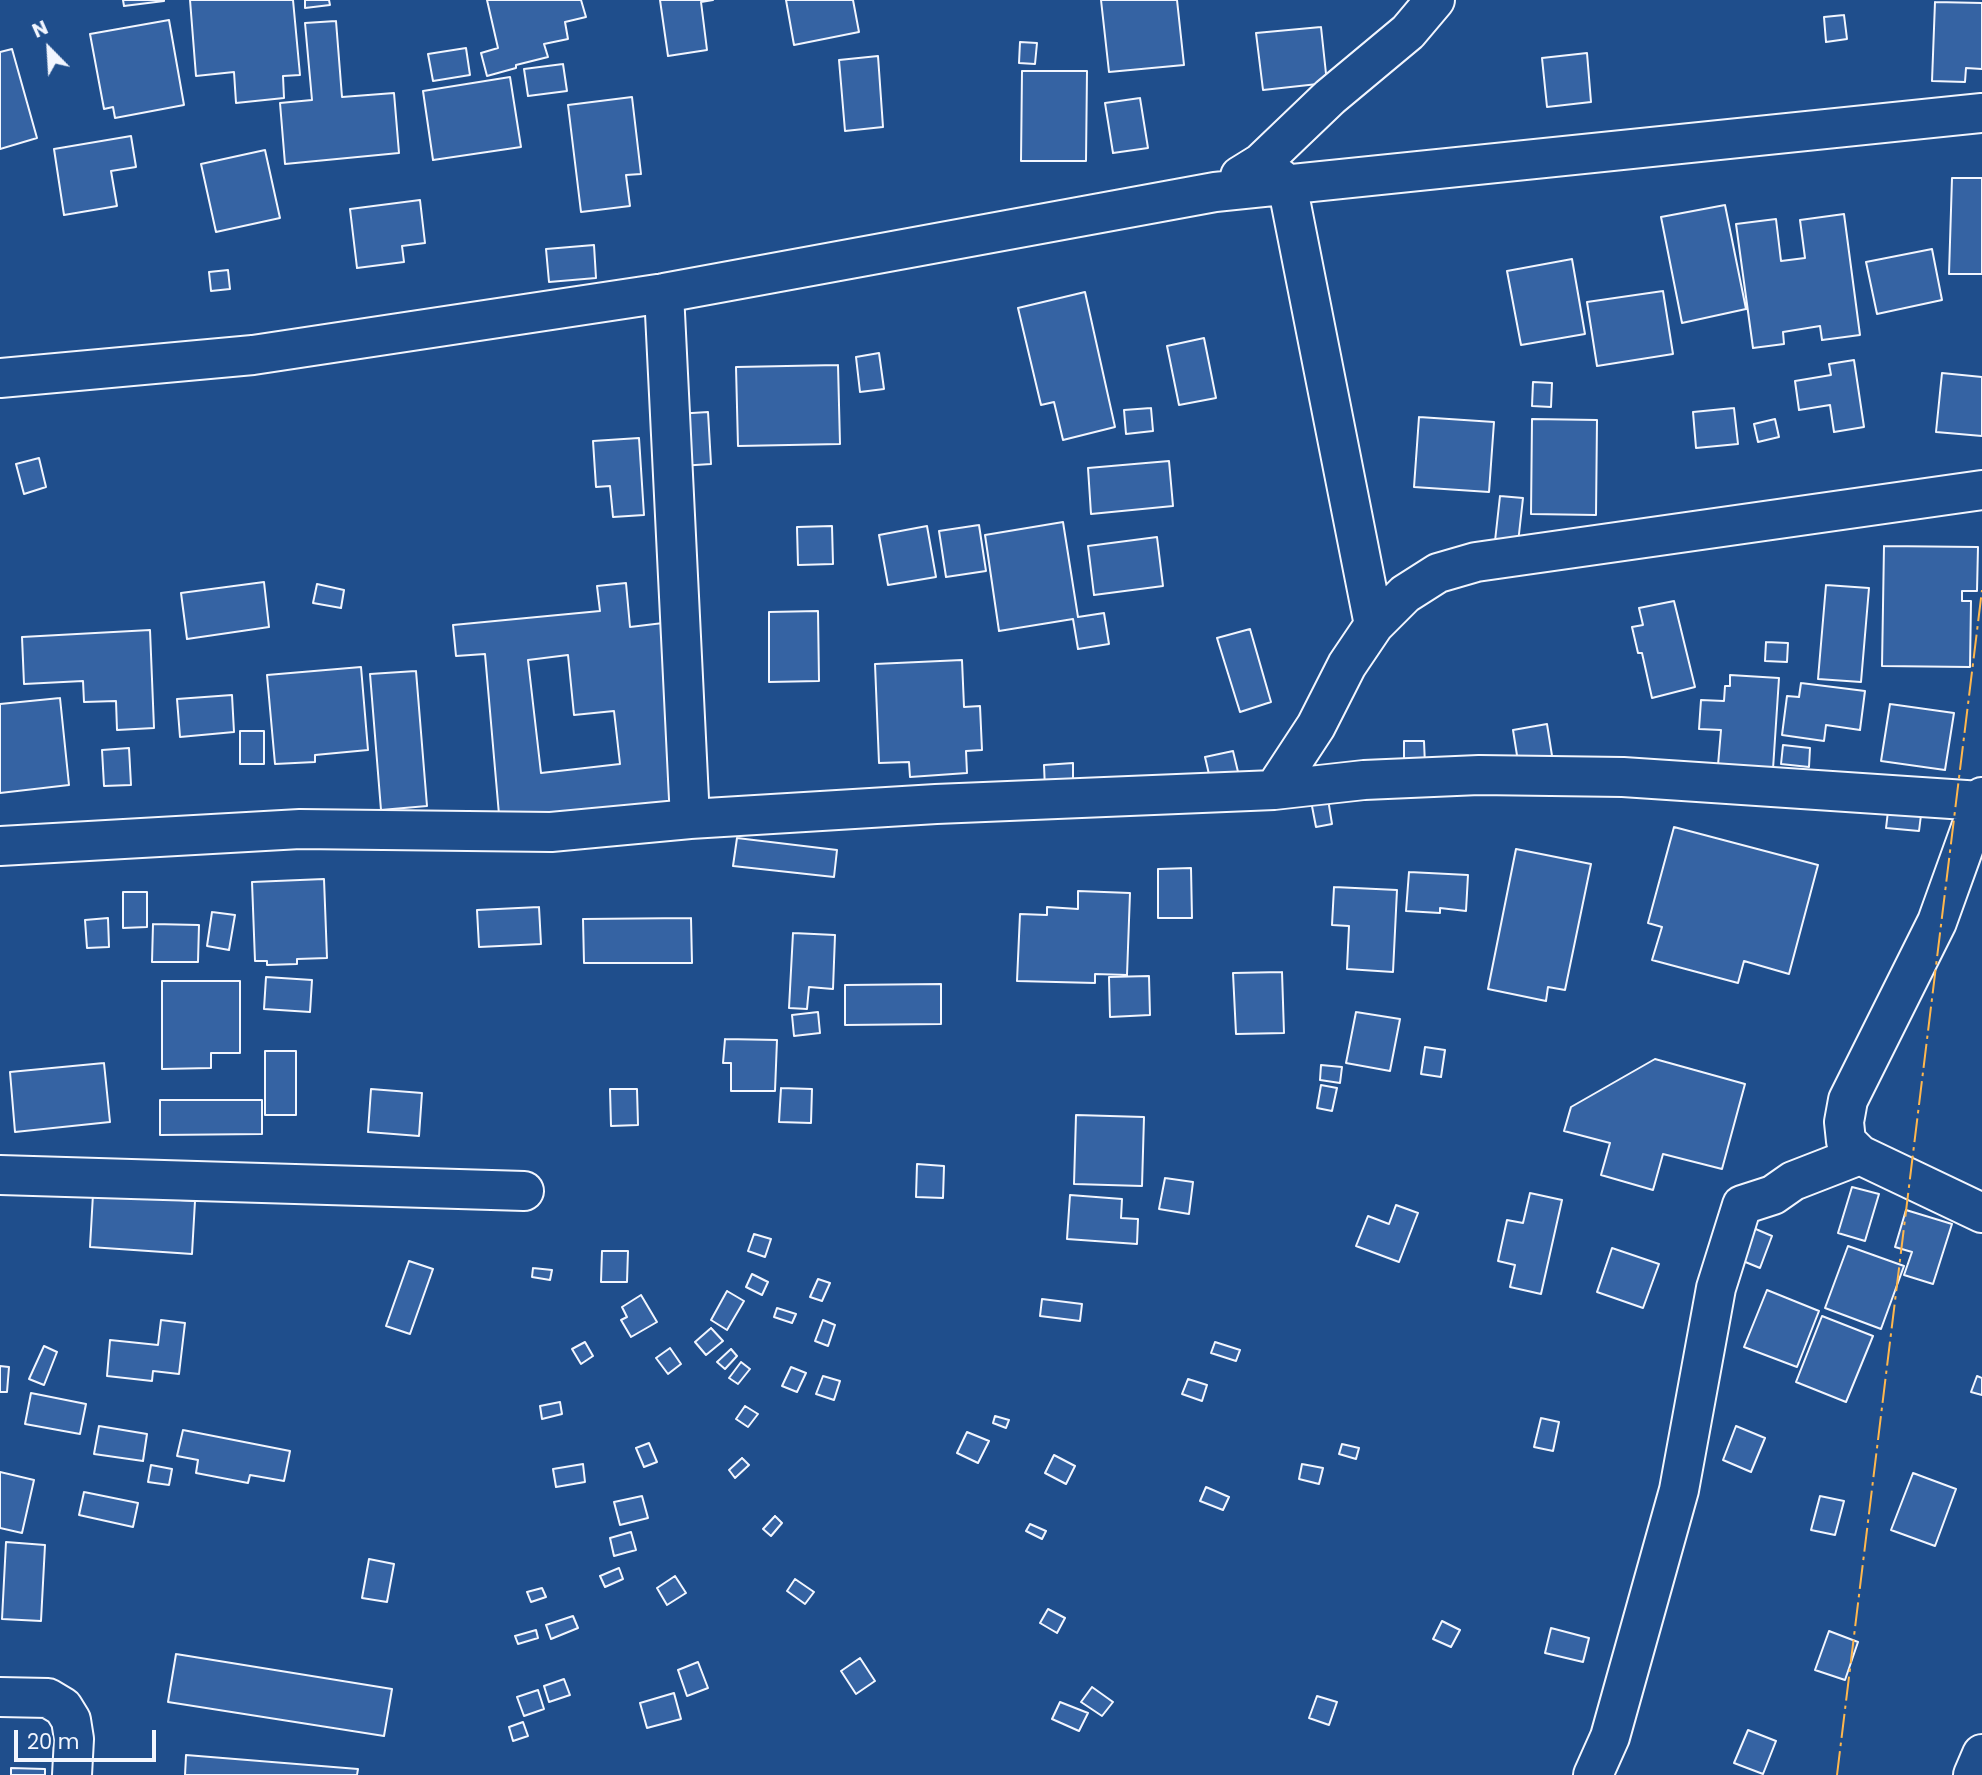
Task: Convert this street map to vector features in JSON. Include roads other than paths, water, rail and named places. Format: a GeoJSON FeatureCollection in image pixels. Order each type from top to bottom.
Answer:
{"type":"FeatureCollection","features":[{"type":"Feature","properties":{"kind":"street"},"geometry":{"type":"LineString","coordinates":[[1374,625],[1274,174],[1330,97],[1408,32],[1435,0]]}},
{"type":"Feature","properties":{"kind":"street"},"geometry":{"type":"LineString","coordinates":[[0,378],[253,355],[664,293],[1215,192],[1274,174],[1982,113]]}},
{"type":"Feature","properties":{"kind":"street"},"geometry":{"type":"LineString","coordinates":[[664,293],[690,819]]}},
{"type":"Feature","properties":{"kind":"street"},"geometry":{"type":"LineString","coordinates":[[1274,790],[1374,625],[1405,594],[1438,573],[1476,562],[1982,490]]}},
{"type":"Feature","properties":{"kind":"street"},"geometry":{"type":"LineString","coordinates":[[0,846],[300,829],[551,832],[690,819],[936,804],[1274,790],[1364,779],[1479,775],[1623,777],[1982,799],[1937,922],[1848,1100],[1844,1122],[1846,1140],[1860,1155],[1982,1213]]}},
{"type":"Feature","properties":{"kind":"street"},"geometry":{"type":"LineString","coordinates":[[1593,1775],[1610,1737],[1679,1489],[1716,1288],[1742,1205],[1773,1195],[1793,1181],[1860,1155]]}},
{"type":"Feature","properties":{"kind":"street"},"geometry":{"type":"LineString","coordinates":[[0,1175],[524,1191]]}},
{"type":"Feature","properties":{"kind":"street"},"geometry":{"type":"LineString","coordinates":[[0,1697],[48,1698],[63,1707],[71,1720],[75,1740],[72,1775]]}},
{"type":"Feature","properties":{"kind":"street"},"geometry":{"type":"LineString","coordinates":[[1973,1775],[1982,1754]]}}]}
